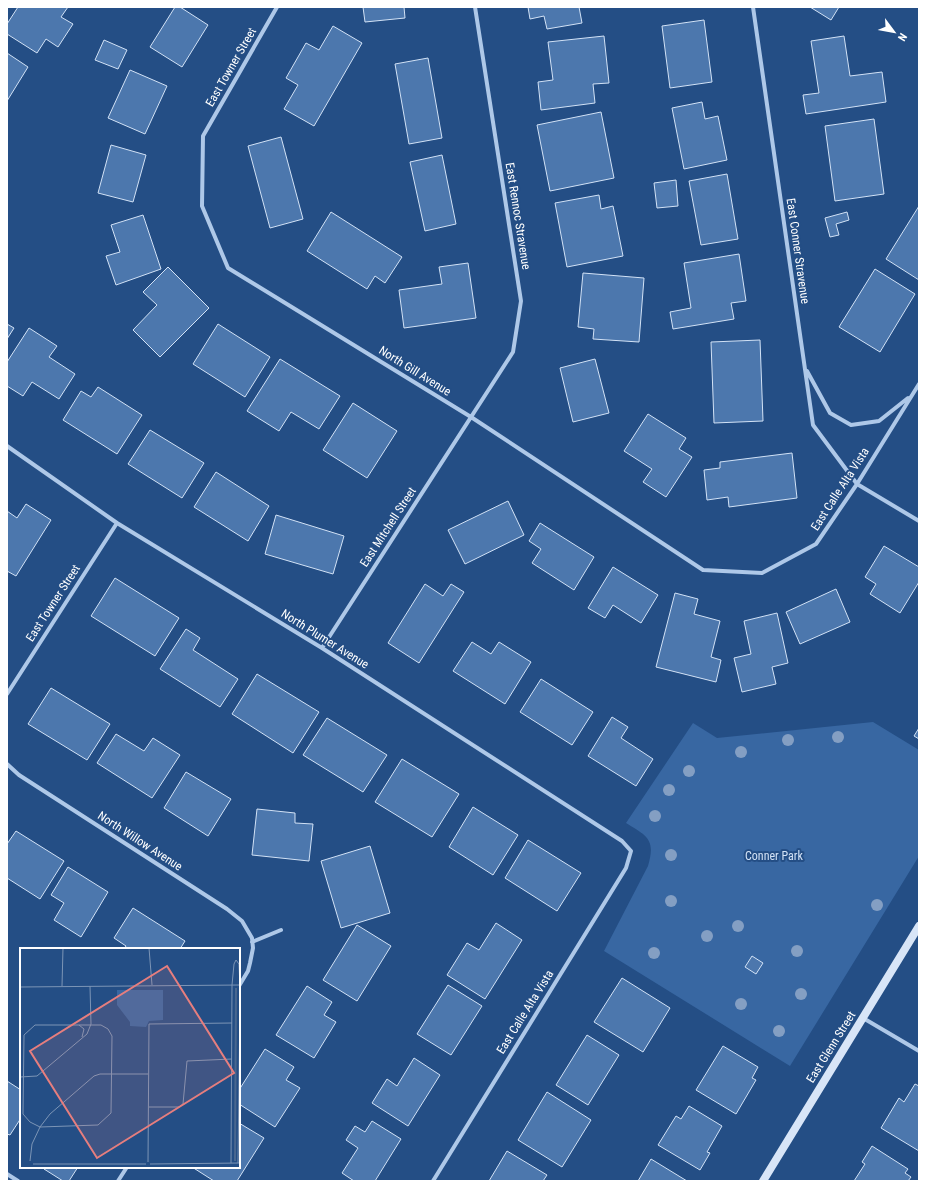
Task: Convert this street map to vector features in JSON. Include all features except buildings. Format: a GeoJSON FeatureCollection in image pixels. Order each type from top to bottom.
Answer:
{"type":"FeatureCollection","features":[{"type":"Feature","properties":{"kind":"street","name":"East Towner Street"},"geometry":{"type":"LineString","coordinates":[[203,136],[277,7]]}},
{"type":"Feature","properties":{"kind":"street","name":"East Rennoc Stravenue"},"geometry":{"type":"LineString","coordinates":[[471,417],[513,352],[521,301],[475,7]]}},
{"type":"Feature","properties":{"kind":"street","name":"East Conner Stravenue"},"geometry":{"type":"LineString","coordinates":[[753,7],[813,424],[857,484]]}},
{"type":"Feature","properties":{"kind":"street","name":"North Gill Avenue"},"geometry":{"type":"LineString","coordinates":[[203,136],[202,206],[228,268],[471,417],[703,570]]}},
{"type":"Feature","properties":{"kind":"street"},"geometry":{"type":"LineString","coordinates":[[805,368],[830,413],[851,425],[879,421],[912,395]]}},
{"type":"Feature","properties":{"kind":"street","name":"East Calle Alta Vista"},"geometry":{"type":"LineString","coordinates":[[703,570],[762,573],[816,544],[857,484],[919,384]]}},
{"type":"Feature","properties":{"kind":"street","name":"East Mitchell Street"},"geometry":{"type":"LineString","coordinates":[[322,648],[471,417]]}},
{"type":"Feature","properties":{"kind":"street","name":"North Plumer Avenue"},"geometry":{"type":"LineString","coordinates":[[7,446],[117,523],[322,648],[622,841],[631,851]]}},
{"type":"Feature","properties":{"kind":"street"},"geometry":{"type":"LineString","coordinates":[[857,484],[919,521]]}},
{"type":"Feature","properties":{"kind":"street","name":"East Towner Street"},"geometry":{"type":"LineString","coordinates":[[7,694],[117,523]]}},
{"type":"Feature","properties":{"kind":"street","name":"North Willow Avenue"},"geometry":{"type":"LineString","coordinates":[[7,764],[19,775],[235,915],[242,921],[248,930],[252,942]]}},
{"type":"Feature","properties":{"kind":"street","name":"East Calle Alta Vista"},"geometry":{"type":"LineString","coordinates":[[433,1181],[626,868],[631,851]]}},
{"type":"Feature","properties":{"kind":"street","name":"East Glenn Street"},"geometry":{"type":"LineString","coordinates":[[763,1181],[919,926]]}},
{"type":"Feature","properties":{"kind":"street"},"geometry":{"type":"LineString","coordinates":[[240,984],[248,971],[253,948],[252,942],[281,930]]}},
{"type":"Feature","properties":{"kind":"street"},"geometry":{"type":"LineString","coordinates":[[863,1018],[919,1051]]}},
{"type":"Feature","properties":{"kind":"street"},"geometry":{"type":"LineString","coordinates":[[118,1181],[126,1168]]}},
{"type":"Feature","properties":{"kind":"street"},"geometry":{"type":"LineString","coordinates":[[7,1174],[18,1181]]}},
{"type":"Feature","properties":{"kind":"green space","name":"Conner Park"},"geometry":{"type":"Polygon","coordinates":[[[873,722],[919,750],[919,856],[790,1066],[604,951],[648,866],[650,857],[651,850],[648,839],[626,823],[693,723],[717,738],[873,722]]]}}]}
